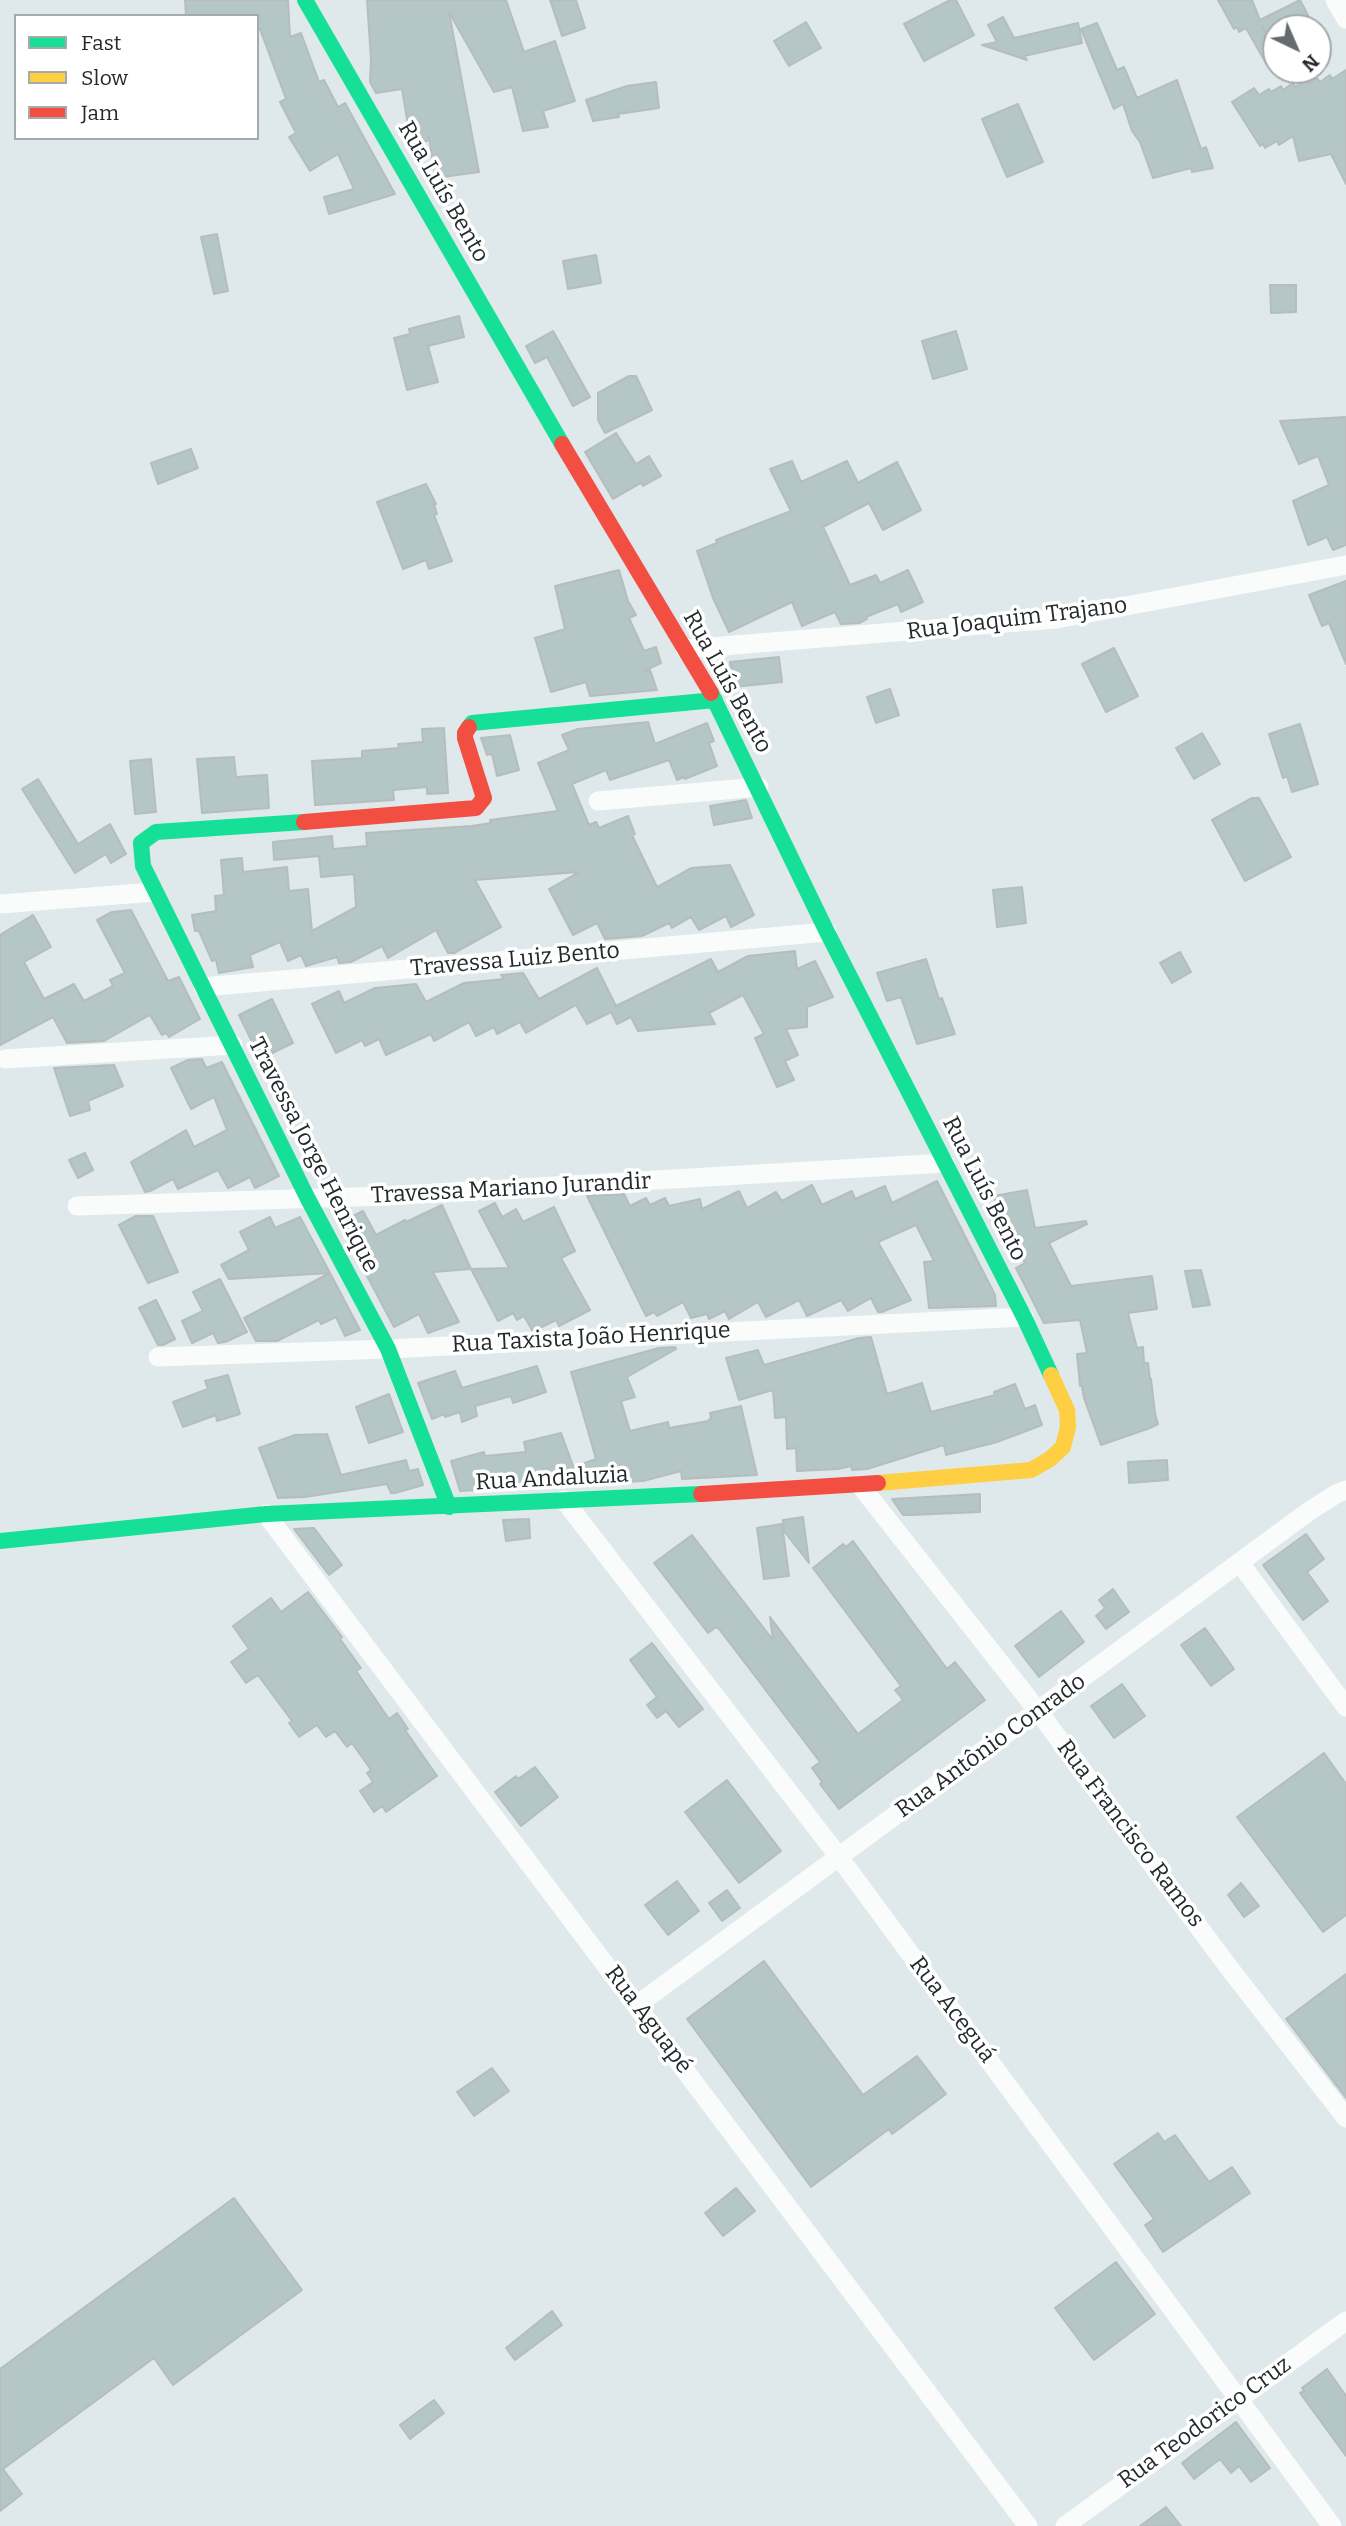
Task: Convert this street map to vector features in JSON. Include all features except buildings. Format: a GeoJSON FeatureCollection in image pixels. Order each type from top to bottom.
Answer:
{"type":"FeatureCollection","features":[{"type":"Feature","properties":{"kind":"street","name":"Rua Luís Bento"},"geometry":{"type":"LineString","coordinates":[[305,0],[336,57],[407,173],[526,384],[715,700],[827,932],[1024,1317],[1067,1410]]}},
{"type":"Feature","properties":{"kind":"street"},"geometry":{"type":"LineString","coordinates":[[1335,0],[1346,19]]}},
{"type":"Feature","properties":{"kind":"street","name":"Rua Joaquim Trajano"},"geometry":{"type":"LineString","coordinates":[[685,649],[1056,619],[1346,565]]}},
{"type":"Feature","properties":{"kind":"street","name":"Travessa Jorge Henrique"},"geometry":{"type":"LineString","coordinates":[[449,1507],[387,1349],[308,1199],[154,892],[143,866],[141,849],[145,838],[156,832],[471,810],[481,804],[484,798],[465,738],[465,733],[472,723],[715,700]]}},
{"type":"Feature","properties":{"kind":"street"},"geometry":{"type":"LineString","coordinates":[[598,801],[758,787]]}},
{"type":"Feature","properties":{"kind":"street"},"geometry":{"type":"LineString","coordinates":[[0,904],[154,892]]}},
{"type":"Feature","properties":{"kind":"street","name":"Travessa Luiz Bento"},"geometry":{"type":"LineString","coordinates":[[203,987],[827,932]]}},
{"type":"Feature","properties":{"kind":"street"},"geometry":{"type":"LineString","coordinates":[[5,1059],[233,1045]]}},
{"type":"Feature","properties":{"kind":"street","name":"Travessa Mariano Jurandir"},"geometry":{"type":"LineString","coordinates":[[77,1206],[308,1199],[945,1163]]}},
{"type":"Feature","properties":{"kind":"street","name":"Rua Taxista João Henrique"},"geometry":{"type":"LineString","coordinates":[[158,1357],[387,1349],[1024,1317]]}},
{"type":"Feature","properties":{"kind":"street","name":"Rua Andaluzia"},"geometry":{"type":"LineString","coordinates":[[0,1541],[266,1514],[860,1485],[1031,1470],[1050,1459],[1063,1447],[1068,1427],[1067,1410]]}},
{"type":"Feature","properties":{"kind":"street","name":"Rua Francisco Ramos"},"geometry":{"type":"LineString","coordinates":[[860,1485],[1038,1711],[1230,1969],[1346,2118]]}},
{"type":"Feature","properties":{"kind":"street","name":"Rua Antônio Conrado"},"geometry":{"type":"LineString","coordinates":[[637,2005],[1308,1512],[1346,1490]]}},
{"type":"Feature","properties":{"kind":"street","name":"Rua Aceguá"},"geometry":{"type":"LineString","coordinates":[[564,1500],[839,1857],[1332,2526]]}},
{"type":"Feature","properties":{"kind":"street","name":"Rua Aguapé"},"geometry":{"type":"LineString","coordinates":[[266,1514],[1028,2526]]}},
{"type":"Feature","properties":{"kind":"street"},"geometry":{"type":"LineString","coordinates":[[1240,1563],[1346,1707]]}},
{"type":"Feature","properties":{"kind":"street","name":"Rua Teodorico Cruz"},"geometry":{"type":"LineString","coordinates":[[1065,2526],[1346,2321]]}},
{"type":"Feature","properties":{"kind":"traffic: fast"},"geometry":{"type":"LineString","coordinates":[[305,0],[562,444]]}},
{"type":"Feature","properties":{"kind":"traffic: fast"},"geometry":{"type":"LineString","coordinates":[[711,693],[827,932],[1051,1375]]}},
{"type":"Feature","properties":{"kind":"traffic: fast"},"geometry":{"type":"LineString","coordinates":[[469,727],[472,723],[715,700]]}},
{"type":"Feature","properties":{"kind":"traffic: fast"},"geometry":{"type":"LineString","coordinates":[[304,822],[156,832],[141,843],[143,866],[308,1199],[388,1349],[449,1507]]}},
{"type":"Feature","properties":{"kind":"traffic: fast"},"geometry":{"type":"LineString","coordinates":[[0,1541],[266,1514],[701,1494]]}},
{"type":"Feature","properties":{"kind":"traffic: slow"},"geometry":{"type":"LineString","coordinates":[[878,1483],[1031,1470],[1050,1459],[1063,1447],[1068,1427],[1067,1410],[1051,1375]]}},
{"type":"Feature","properties":{"kind":"traffic: jam"},"geometry":{"type":"LineString","coordinates":[[562,444],[711,693]]}},
{"type":"Feature","properties":{"kind":"traffic: jam"},"geometry":{"type":"LineString","coordinates":[[304,822],[476,808],[484,798],[465,738],[469,727]]}},
{"type":"Feature","properties":{"kind":"traffic: jam"},"geometry":{"type":"LineString","coordinates":[[701,1494],[878,1483]]}}]}
